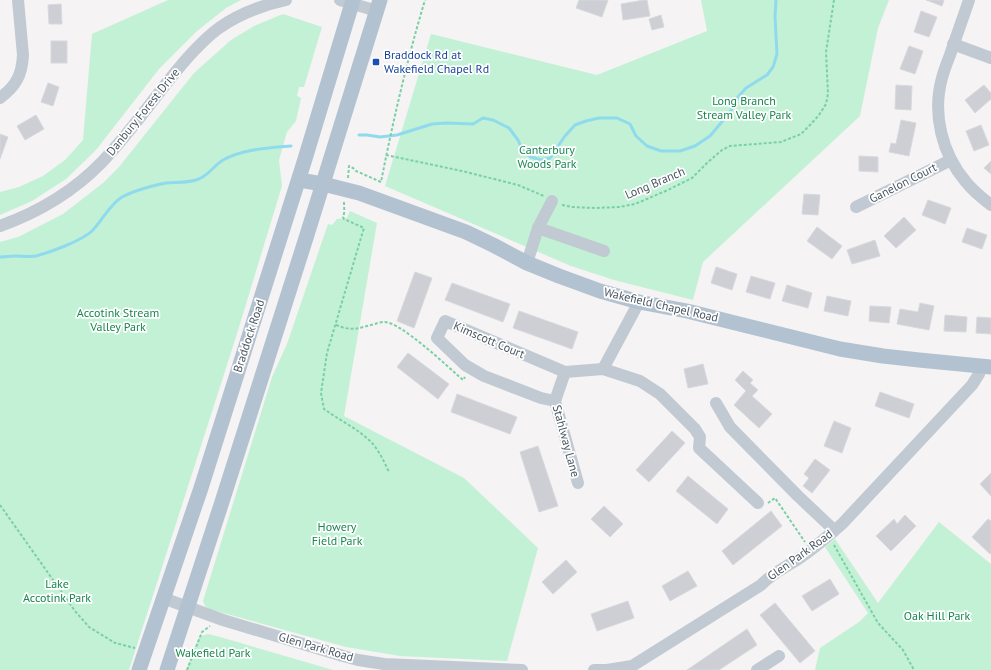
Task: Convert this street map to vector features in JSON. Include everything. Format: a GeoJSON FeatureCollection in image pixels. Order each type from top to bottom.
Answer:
{"type":"FeatureCollection","features":[{"type":"Feature","properties":{"kind":"main road","name":"Braddock Road"},"geometry":{"type":"LineString","coordinates":[[139,670],[201,488],[299,180],[348,1]]}},
{"type":"Feature","properties":{"kind":"main road","name":"Braddock Road"},"geometry":{"type":"LineString","coordinates":[[167,670],[265,369],[379,5]]}},
{"type":"Feature","properties":{"kind":"main road","name":"Wakefield Chapel Road"},"geometry":{"type":"LineString","coordinates":[[299,180],[360,193],[466,232],[527,263],[559,276],[640,302],[687,311],[840,349],[890,357],[986,367]]}},
{"type":"Feature","properties":{"kind":"street"},"geometry":{"type":"LineString","coordinates":[[0,98],[9,92],[15,84],[23,64],[18,0]]}},
{"type":"Feature","properties":{"kind":"street","name":"Danbury Forest Drive"},"geometry":{"type":"LineString","coordinates":[[0,226],[19,220],[40,209],[65,194],[83,180],[117,144],[186,59],[220,28],[252,10],[286,0]]}},
{"type":"Feature","properties":{"kind":"street"},"geometry":{"type":"LineString","coordinates":[[969,0],[942,79],[938,111],[940,128],[945,146],[956,169],[966,183],[991,205]]}},
{"type":"Feature","properties":{"kind":"street"},"geometry":{"type":"LineString","coordinates":[[348,1],[379,5]]}},
{"type":"Feature","properties":{"kind":"street"},"geometry":{"type":"LineString","coordinates":[[953,44],[991,58]]}},
{"type":"Feature","properties":{"kind":"street","name":"Ganelon Court"},"geometry":{"type":"LineString","coordinates":[[856,207],[951,160]]}},
{"type":"Feature","properties":{"kind":"street"},"geometry":{"type":"LineString","coordinates":[[527,263],[538,228],[552,201]]}},
{"type":"Feature","properties":{"kind":"street"},"geometry":{"type":"LineString","coordinates":[[538,228],[604,251]]}},
{"type":"Feature","properties":{"kind":"street"},"geometry":{"type":"LineString","coordinates":[[603,369],[640,302]]}},
{"type":"Feature","properties":{"kind":"street","name":"Kimscott Court"},"geometry":{"type":"LineString","coordinates":[[555,401],[541,398],[484,376],[465,365],[437,338],[444,321],[564,372]]}},
{"type":"Feature","properties":{"kind":"street","name":"Glen Park Road"},"geometry":{"type":"LineString","coordinates":[[594,670],[632,668],[761,585],[770,576],[802,557],[832,533],[929,432],[972,385],[979,374],[986,367]]}},
{"type":"Feature","properties":{"kind":"street"},"geometry":{"type":"LineString","coordinates":[[564,372],[603,369],[640,381],[660,394],[695,429],[700,437],[699,448],[758,503]]}},
{"type":"Feature","properties":{"kind":"street","name":"Stahlway Lane"},"geometry":{"type":"LineString","coordinates":[[564,372],[555,401],[578,483]]}},
{"type":"Feature","properties":{"kind":"street"},"geometry":{"type":"LineString","coordinates":[[716,403],[730,427],[832,533]]}},
{"type":"Feature","properties":{"kind":"street","name":"Glen Park Road"},"geometry":{"type":"LineString","coordinates":[[163,598],[224,620],[358,660],[384,664],[522,670]]}},
{"type":"Feature","properties":{"kind":"street"},"geometry":{"type":"LineString","coordinates":[[756,670],[779,656]]}},
{"type":"Feature","properties":{"kind":"path"},"geometry":{"type":"LineString","coordinates":[[381,182],[392,125],[425,0]]}},
{"type":"Feature","properties":{"kind":"path","name":"Long Branch"},"geometry":{"type":"LineString","coordinates":[[386,155],[518,185],[552,201],[572,207],[619,207],[635,204],[692,178],[722,150],[730,146],[781,142],[801,134],[810,126],[826,104],[828,94],[826,52],[834,0]]}},
{"type":"Feature","properties":{"kind":"path"},"geometry":{"type":"LineString","coordinates":[[343,210],[345,214],[343,217],[344,219],[364,228],[327,353],[321,393],[324,409],[357,430],[372,443],[390,472]]}},
{"type":"Feature","properties":{"kind":"path"},"geometry":{"type":"LineString","coordinates":[[336,325],[344,329],[358,329],[384,322],[392,323],[417,340],[463,380],[473,369]]}},
{"type":"Feature","properties":{"kind":"path"},"geometry":{"type":"LineString","coordinates":[[758,503],[759,509],[776,498],[811,549]]}},
{"type":"Feature","properties":{"kind":"path"},"geometry":{"type":"LineString","coordinates":[[0,505],[75,610],[89,627],[115,643],[145,651]]}},
{"type":"Feature","properties":{"kind":"path"},"geometry":{"type":"LineString","coordinates":[[832,533],[878,623],[903,650],[914,670]]}},
{"type":"Feature","properties":{"kind":"path"},"geometry":{"type":"LineString","coordinates":[[187,670],[202,632],[209,626],[215,626]]}},
{"type":"Feature","properties":{"kind":"green space"},"geometry":{"type":"Polygon","coordinates":[[[168,0],[241,0],[226,8],[197,31],[159,69],[96,150],[66,179],[32,201],[0,215],[0,192],[19,187],[43,176],[65,160],[83,140],[92,34],[168,0]]]}},
{"type":"Feature","properties":{"kind":"green space"},"geometry":{"type":"Polygon","coordinates":[[[701,0],[889,0],[878,28],[860,116],[703,262],[693,300],[614,280],[571,266],[385,186],[431,34],[597,75],[707,31],[701,0]]]}},
{"type":"Feature","properties":{"kind":"green space","name":"Accotink Stream Valley Park"},"geometry":{"type":"Polygon","coordinates":[[[283,14],[322,27],[304,87],[299,87],[297,96],[301,98],[296,121],[287,132],[279,160],[282,186],[235,340],[129,670],[0,670],[0,242],[18,237],[63,214],[103,183],[119,167],[194,73],[231,40],[254,26],[283,14]]]}},
{"type":"Feature","properties":{"kind":"green space","name":"Howery Field Park"},"geometry":{"type":"Polygon","coordinates":[[[350,211],[377,223],[344,416],[464,478],[538,548],[507,661],[400,656],[346,647],[209,609],[205,606],[203,601],[272,377],[287,344],[328,224],[332,225],[337,219],[347,218],[350,211]]]}},
{"type":"Feature","properties":{"kind":"green space","name":"Oak Hill Park"},"geometry":{"type":"Polygon","coordinates":[[[939,522],[991,564],[991,670],[815,670],[820,648],[859,622],[868,613],[825,547],[835,539],[878,603],[939,522]]]}},
{"type":"Feature","properties":{"kind":"green space","name":"Wakefield Park"},"geometry":{"type":"Polygon","coordinates":[[[208,634],[333,670],[186,670],[199,637],[208,634]]]}},
{"type":"Feature","properties":{"kind":"building"},"geometry":{"type":"Polygon","coordinates":[[[579,0],[608,0],[602,17],[576,8],[579,0]]]}},
{"type":"Feature","properties":{"kind":"building"},"geometry":{"type":"Polygon","coordinates":[[[647,0],[650,16],[623,20],[621,4],[647,0]]]}},
{"type":"Feature","properties":{"kind":"building"},"geometry":{"type":"Polygon","coordinates":[[[926,0],[944,0],[942,6],[926,0]]]}},
{"type":"Feature","properties":{"kind":"building"},"geometry":{"type":"Polygon","coordinates":[[[61,4],[62,24],[49,24],[48,5],[61,4]]]}},
{"type":"Feature","properties":{"kind":"building"},"geometry":{"type":"Polygon","coordinates":[[[921,11],[937,17],[929,37],[914,32],[921,11]]]}},
{"type":"Feature","properties":{"kind":"building"},"geometry":{"type":"Polygon","coordinates":[[[661,15],[664,27],[652,30],[649,19],[661,15]]]}},
{"type":"Feature","properties":{"kind":"building"},"geometry":{"type":"Polygon","coordinates":[[[51,41],[67,41],[67,63],[51,63],[51,41]]]}},
{"type":"Feature","properties":{"kind":"building"},"geometry":{"type":"Polygon","coordinates":[[[909,46],[923,51],[915,74],[900,69],[909,46]]]}},
{"type":"Feature","properties":{"kind":"building"},"geometry":{"type":"Polygon","coordinates":[[[48,83],[59,87],[53,106],[41,102],[48,83]]]}},
{"type":"Feature","properties":{"kind":"building"},"geometry":{"type":"Polygon","coordinates":[[[896,85],[912,86],[911,110],[895,109],[896,85]]]}},
{"type":"Feature","properties":{"kind":"building"},"geometry":{"type":"Polygon","coordinates":[[[984,85],[991,93],[991,99],[975,113],[965,100],[984,85]]]}},
{"type":"Feature","properties":{"kind":"building"},"geometry":{"type":"Polygon","coordinates":[[[36,115],[44,129],[25,140],[17,126],[36,115]]]}},
{"type":"Feature","properties":{"kind":"building"},"geometry":{"type":"Polygon","coordinates":[[[901,120],[916,123],[909,156],[889,152],[891,143],[896,144],[901,120]]]}},
{"type":"Feature","properties":{"kind":"building"},"geometry":{"type":"Polygon","coordinates":[[[981,125],[989,145],[974,151],[966,131],[981,125]]]}},
{"type":"Feature","properties":{"kind":"building"},"geometry":{"type":"Polygon","coordinates":[[[0,134],[8,137],[0,159],[0,134]]]}},
{"type":"Feature","properties":{"kind":"building"},"geometry":{"type":"Polygon","coordinates":[[[859,156],[878,157],[878,172],[859,171],[859,156]]]}},
{"type":"Feature","properties":{"kind":"building"},"geometry":{"type":"Polygon","coordinates":[[[991,161],[991,174],[984,168],[991,161]]]}},
{"type":"Feature","properties":{"kind":"building"},"geometry":{"type":"Polygon","coordinates":[[[804,194],[820,195],[818,215],[802,214],[804,194]]]}},
{"type":"Feature","properties":{"kind":"building"},"geometry":{"type":"Polygon","coordinates":[[[928,200],[951,208],[945,224],[922,215],[928,200]]]}},
{"type":"Feature","properties":{"kind":"building"},"geometry":{"type":"Polygon","coordinates":[[[904,217],[916,230],[896,248],[884,236],[904,217]]]}},
{"type":"Feature","properties":{"kind":"building"},"geometry":{"type":"Polygon","coordinates":[[[817,227],[842,246],[832,259],[807,241],[817,227]]]}},
{"type":"Feature","properties":{"kind":"building"},"geometry":{"type":"Polygon","coordinates":[[[967,228],[987,235],[982,249],[962,242],[967,228]]]}},
{"type":"Feature","properties":{"kind":"building"},"geometry":{"type":"Polygon","coordinates":[[[875,240],[880,256],[852,264],[847,250],[875,240]]]}},
{"type":"Feature","properties":{"kind":"building"},"geometry":{"type":"Polygon","coordinates":[[[716,267],[737,274],[732,290],[711,283],[716,267]]]}},
{"type":"Feature","properties":{"kind":"building"},"geometry":{"type":"Polygon","coordinates":[[[415,272],[432,278],[414,328],[397,321],[415,272]]]}},
{"type":"Feature","properties":{"kind":"building"},"geometry":{"type":"Polygon","coordinates":[[[751,276],[775,283],[770,299],[746,292],[751,276]]]}},
{"type":"Feature","properties":{"kind":"building"},"geometry":{"type":"Polygon","coordinates":[[[452,283],[510,304],[503,322],[445,300],[452,283]]]}},
{"type":"Feature","properties":{"kind":"building"},"geometry":{"type":"Polygon","coordinates":[[[787,285],[812,293],[808,308],[782,301],[787,285]]]}},
{"type":"Feature","properties":{"kind":"building"},"geometry":{"type":"Polygon","coordinates":[[[827,296],[851,301],[848,316],[824,311],[827,296]]]}},
{"type":"Feature","properties":{"kind":"building"},"geometry":{"type":"Polygon","coordinates":[[[920,303],[934,306],[929,330],[897,324],[900,309],[918,312],[920,303]]]}},
{"type":"Feature","properties":{"kind":"building"},"geometry":{"type":"Polygon","coordinates":[[[870,306],[891,307],[889,323],[869,321],[870,306]]]}},
{"type":"Feature","properties":{"kind":"building"},"geometry":{"type":"Polygon","coordinates":[[[519,311],[578,332],[572,349],[513,328],[519,311]]]}},
{"type":"Feature","properties":{"kind":"building"},"geometry":{"type":"Polygon","coordinates":[[[945,315],[967,317],[966,332],[944,331],[945,315]]]}},
{"type":"Feature","properties":{"kind":"building"},"geometry":{"type":"Polygon","coordinates":[[[977,317],[991,318],[991,334],[976,333],[977,317]]]}},
{"type":"Feature","properties":{"kind":"building"},"geometry":{"type":"Polygon","coordinates":[[[408,353],[449,384],[438,399],[397,367],[408,353]]]}},
{"type":"Feature","properties":{"kind":"building"},"geometry":{"type":"Polygon","coordinates":[[[703,364],[708,384],[688,388],[684,369],[703,364]]]}},
{"type":"Feature","properties":{"kind":"building"},"geometry":{"type":"Polygon","coordinates":[[[743,371],[753,380],[750,383],[758,390],[752,396],[772,414],[759,428],[734,405],[746,391],[735,380],[743,371]]]}},
{"type":"Feature","properties":{"kind":"building"},"geometry":{"type":"Polygon","coordinates":[[[880,392],[914,404],[909,418],[875,406],[880,392]]]}},
{"type":"Feature","properties":{"kind":"building"},"geometry":{"type":"Polygon","coordinates":[[[457,394],[517,417],[510,434],[451,412],[457,394]]]}},
{"type":"Feature","properties":{"kind":"building"},"geometry":{"type":"Polygon","coordinates":[[[834,421],[851,428],[842,453],[824,446],[834,421]]]}},
{"type":"Feature","properties":{"kind":"building"},"geometry":{"type":"Polygon","coordinates":[[[672,431],[685,443],[649,482],[636,470],[672,431]]]}},
{"type":"Feature","properties":{"kind":"building"},"geometry":{"type":"Polygon","coordinates":[[[538,446],[558,506],[539,512],[520,452],[538,446]]]}},
{"type":"Feature","properties":{"kind":"building"},"geometry":{"type":"Polygon","coordinates":[[[815,459],[830,470],[812,493],[803,486],[809,478],[804,474],[815,459]]]}},
{"type":"Feature","properties":{"kind":"building"},"geometry":{"type":"Polygon","coordinates":[[[991,473],[991,496],[980,484],[991,473]]]}},
{"type":"Feature","properties":{"kind":"building"},"geometry":{"type":"Polygon","coordinates":[[[688,476],[728,509],[717,524],[676,491],[688,476]]]}},
{"type":"Feature","properties":{"kind":"building"},"geometry":{"type":"Polygon","coordinates":[[[604,506],[623,524],[610,537],[591,519],[604,506]]]}},
{"type":"Feature","properties":{"kind":"building"},"geometry":{"type":"Polygon","coordinates":[[[771,511],[782,526],[733,565],[722,551],[771,511]]]}},
{"type":"Feature","properties":{"kind":"building"},"geometry":{"type":"Polygon","coordinates":[[[905,515],[916,526],[891,551],[876,536],[894,519],[897,524],[905,515]]]}},
{"type":"Feature","properties":{"kind":"building"},"geometry":{"type":"Polygon","coordinates":[[[988,519],[991,521],[990,554],[972,537],[988,519]]]}},
{"type":"Feature","properties":{"kind":"building"},"geometry":{"type":"Polygon","coordinates":[[[566,560],[577,572],[553,594],[542,582],[566,560]]]}},
{"type":"Feature","properties":{"kind":"building"},"geometry":{"type":"Polygon","coordinates":[[[688,571],[697,586],[670,601],[662,586],[688,571]]]}},
{"type":"Feature","properties":{"kind":"building"},"geometry":{"type":"Polygon","coordinates":[[[830,579],[839,594],[812,611],[802,596],[830,579]]]}},
{"type":"Feature","properties":{"kind":"building"},"geometry":{"type":"Polygon","coordinates":[[[628,601],[634,618],[597,631],[591,614],[628,601]]]}},
{"type":"Feature","properties":{"kind":"building"},"geometry":{"type":"Polygon","coordinates":[[[775,603],[815,651],[800,663],[760,615],[775,603]]]}},
{"type":"Feature","properties":{"kind":"building"},"geometry":{"type":"Polygon","coordinates":[[[747,629],[757,645],[719,670],[687,670],[747,629]]]}},
{"type":"Feature","properties":{"kind":"waterway","name":"Long Branch"},"geometry":{"type":"LineString","coordinates":[[359,135],[380,137],[397,135],[432,124],[473,124],[483,118],[493,120],[509,128],[518,140],[523,151],[531,157],[541,160],[550,158],[565,136],[575,125],[599,118],[617,118],[630,124],[636,136],[647,146],[661,151],[680,151],[695,146],[710,136],[730,112],[738,97],[746,88],[767,75],[773,67],[777,54],[775,16],[776,0]]}},
{"type":"Feature","properties":{"kind":"waterway","name":"Long Branch"},"geometry":{"type":"LineString","coordinates":[[0,257],[36,256],[73,242],[92,231],[117,200],[144,188],[166,183],[189,182],[200,179],[223,160],[239,153],[273,147],[291,146]]}},
{"type":"Feature","properties":{"kind":"place","name":"Braddock Rd at Wakefield Chapel Rd"},"geometry":{"type":"Point","coordinates":[376,62]}},
{"type":"Feature","properties":{"kind":"park label","name":"Long Branch Stream Valley Park"},"geometry":{"type":"Point","coordinates":[744,108]}},
{"type":"Feature","properties":{"kind":"park label","name":"Canterbury Woods Park"},"geometry":{"type":"Point","coordinates":[547,157]}},
{"type":"Feature","properties":{"kind":"park label","name":"Lake Accotink Park"},"geometry":{"type":"Point","coordinates":[57,591]}}]}
